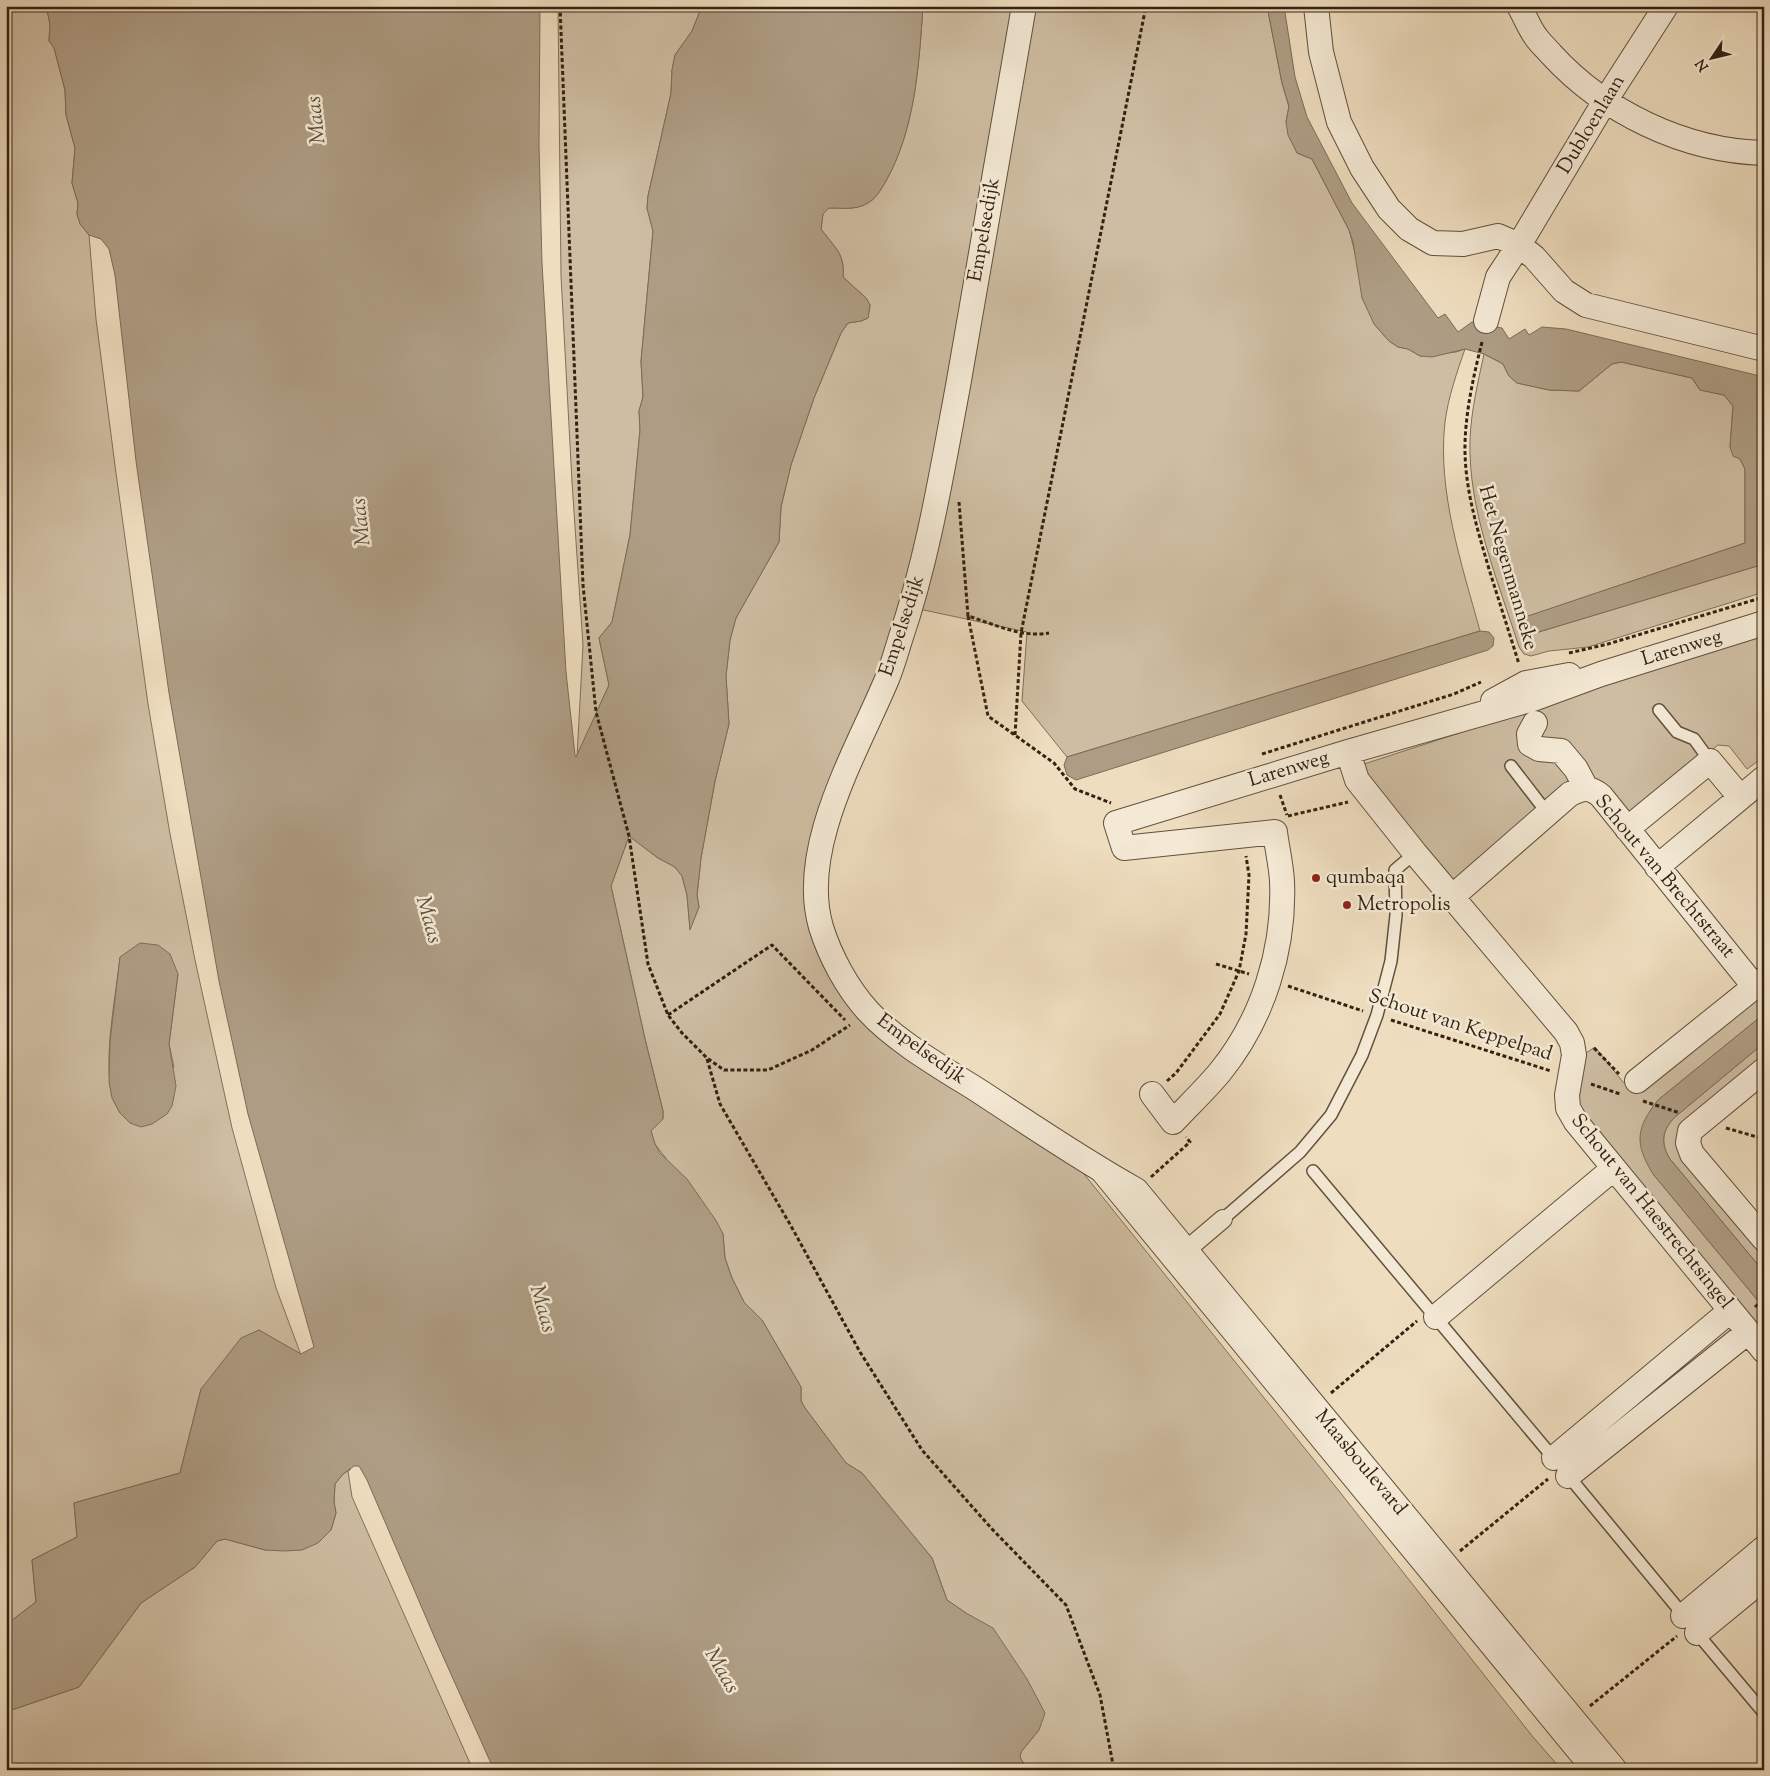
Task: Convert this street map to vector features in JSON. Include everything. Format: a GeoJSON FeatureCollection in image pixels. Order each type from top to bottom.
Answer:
{"type":"FeatureCollection","features":[{"type":"Feature","properties":{"kind":"street","name":"Empelsedijk"},"geometry":{"type":"LineString","coordinates":[[1024,6],[947,446],[931,525],[912,605],[888,676],[856,746],[828,818],[817,871],[816,890],[821,927],[832,955],[848,983],[859,1018],[886,1029],[1048,1136]]}},
{"type":"Feature","properties":{"kind":"street"},"geometry":{"type":"LineString","coordinates":[[1316,6],[1321,52],[1339,122],[1362,168],[1389,209],[1409,229],[1433,243],[1463,244],[1498,236],[1519,245],[1534,257],[1564,291],[1586,305],[1764,349]]}},
{"type":"Feature","properties":{"kind":"street"},"geometry":{"type":"LineString","coordinates":[[1519,6],[1536,36],[1568,72],[1605,102],[1656,128],[1708,146],[1764,154]]}},
{"type":"Feature","properties":{"kind":"street","name":"Dubloenlaan"},"geometry":{"type":"LineString","coordinates":[[1486,322],[1498,277],[1666,6]]}},
{"type":"Feature","properties":{"kind":"street","name":"Larenweg"},"geometry":{"type":"LineString","coordinates":[[1115,814],[1348,752],[1463,718],[1526,683],[1563,675],[1601,674],[1764,623]]}},
{"type":"Feature","properties":{"kind":"street"},"geometry":{"type":"LineString","coordinates":[[1535,723],[1529,734],[1530,744],[1539,749],[1561,751],[1576,769],[1586,788]]}},
{"type":"Feature","properties":{"kind":"street"},"geometry":{"type":"LineString","coordinates":[[1348,752],[1357,780],[1415,853],[1566,1032],[1572,1043]]}},
{"type":"Feature","properties":{"kind":"street"},"geometry":{"type":"LineString","coordinates":[[1627,828],[1710,761],[1740,797]]}},
{"type":"Feature","properties":{"kind":"street"},"geometry":{"type":"LineString","coordinates":[[1657,867],[1764,778]]}},
{"type":"Feature","properties":{"kind":"street","name":"Schout van Brechtstraat"},"geometry":{"type":"LineString","coordinates":[[1452,896],[1570,794],[1586,788],[1594,790],[1601,796],[1657,867],[1759,983]]}},
{"type":"Feature","properties":{"kind":"street"},"geometry":{"type":"LineString","coordinates":[[1115,814],[1124,848],[1275,832],[1282,889],[1280,932],[1270,980],[1246,1033],[1220,1071],[1173,1122],[1152,1094]]}},
{"type":"Feature","properties":{"kind":"street"},"geometry":{"type":"LineString","coordinates":[[1634,1092],[1759,983]]}},
{"type":"Feature","properties":{"kind":"street","name":"Schout van Haestrechtsingel"},"geometry":{"type":"LineString","coordinates":[[1572,1043],[1574,1055],[1567,1094],[1568,1108],[1576,1122],[1764,1351]]}},
{"type":"Feature","properties":{"kind":"street"},"geometry":{"type":"LineString","coordinates":[[1764,1070],[1690,1131],[1688,1143],[1692,1154],[1764,1239]]}},
{"type":"Feature","properties":{"kind":"street","name":"Maasboulevard"},"geometry":{"type":"LineString","coordinates":[[1048,1136],[1096,1168],[1136,1190],[1179,1256],[1591,1770]]}},
{"type":"Feature","properties":{"kind":"street"},"geometry":{"type":"LineString","coordinates":[[1433,1313],[1613,1169]]}},
{"type":"Feature","properties":{"kind":"street"},"geometry":{"type":"LineString","coordinates":[[1179,1256],[1223,1219]]}},
{"type":"Feature","properties":{"kind":"street","name":"Maasboulevard"},"geometry":{"type":"LineString","coordinates":[[1179,1256],[1314,1407],[1615,1770]]}},
{"type":"Feature","properties":{"kind":"street"},"geometry":{"type":"LineString","coordinates":[[1561,1467],[1730,1311]]}},
{"type":"Feature","properties":{"kind":"street"},"geometry":{"type":"LineString","coordinates":[[1561,1467],[1748,1332]]}},
{"type":"Feature","properties":{"kind":"street"},"geometry":{"type":"LineString","coordinates":[[1691,1624],[1764,1548]]}},
{"type":"Feature","properties":{"kind":"street"},"geometry":{"type":"LineString","coordinates":[[1691,1624],[1764,1578]]}},
{"type":"Feature","properties":{"kind":"lane"},"geometry":{"type":"LineString","coordinates":[[1659,710],[1677,732],[1694,739],[1710,761]]}},
{"type":"Feature","properties":{"kind":"lane"},"geometry":{"type":"LineString","coordinates":[[1511,766],[1548,814]]}},
{"type":"Feature","properties":{"kind":"lane"},"geometry":{"type":"LineString","coordinates":[[1223,1219],[1300,1152],[1331,1115],[1362,1055],[1377,1015],[1391,961],[1396,915],[1395,870],[1415,853]]}},
{"type":"Feature","properties":{"kind":"lane"},"geometry":{"type":"LineString","coordinates":[[1312,1171],[1433,1313],[1764,1713]]}},
{"type":"Feature","properties":{"kind":"path"},"geometry":{"type":"LineString","coordinates":[[560,6],[583,586],[596,712],[628,836],[648,964],[668,1015],[706,1058],[724,1070],[768,1070],[812,1050],[859,1018],[772,944],[668,1015]]}},
{"type":"Feature","properties":{"kind":"path"},"geometry":{"type":"LineString","coordinates":[[1015,735],[1021,633],[1146,6]]}},
{"type":"Feature","properties":{"kind":"path","name":"Het Negenmanneke"},"geometry":{"type":"LineString","coordinates":[[1478,358],[1465,442],[1466,478],[1477,529],[1519,665],[1526,663]]}},
{"type":"Feature","properties":{"kind":"path"},"geometry":{"type":"LineString","coordinates":[[959,501],[968,616],[988,716],[1054,764],[1075,789],[1115,814]]}},
{"type":"Feature","properties":{"kind":"path"},"geometry":{"type":"LineString","coordinates":[[1560,655],[1608,644],[1764,597]]}},
{"type":"Feature","properties":{"kind":"path"},"geometry":{"type":"LineString","coordinates":[[968,616],[1021,633],[1036,635],[1049,633]]}},
{"type":"Feature","properties":{"kind":"path"},"geometry":{"type":"LineString","coordinates":[[1275,832],[1288,816],[1350,801],[1368,793]]}},
{"type":"Feature","properties":{"kind":"path"},"geometry":{"type":"LineString","coordinates":[[1152,1094],[1176,1073],[1220,1014],[1239,971],[1246,934],[1249,874],[1243,835]]}},
{"type":"Feature","properties":{"kind":"path","name":"Schout van Keppelpad"},"geometry":{"type":"LineString","coordinates":[[1216,964],[1570,1077],[1634,1092],[1686,1115]]}},
{"type":"Feature","properties":{"kind":"path"},"geometry":{"type":"LineString","coordinates":[[1572,1043],[1592,1045],[1634,1092]]}},
{"type":"Feature","properties":{"kind":"path"},"geometry":{"type":"LineString","coordinates":[[706,1058],[720,1104],[792,1226],[860,1352],[922,1450],[992,1529],[1066,1605],[1100,1695],[1114,1770]]}},
{"type":"Feature","properties":{"kind":"path"},"geometry":{"type":"LineString","coordinates":[[1170,1162],[1190,1142]]}},
{"type":"Feature","properties":{"kind":"path"},"geometry":{"type":"LineString","coordinates":[[1314,1407],[1433,1313]]}},
{"type":"Feature","properties":{"kind":"path"},"geometry":{"type":"LineString","coordinates":[[1573,1719],[1691,1624]]}},
{"type":"Feature","properties":{"kind":"shaded area"},"geometry":{"type":"Polygon","coordinates":[[[6,6],[46,6],[50,24],[49,41],[54,48],[65,90],[66,115],[75,148],[72,183],[78,203],[77,214],[80,223],[89,235],[96,319],[116,473],[148,704],[170,834],[195,960],[232,1128],[276,1288],[301,1355],[259,1330],[201,1389],[180,1473],[74,1503],[77,1537],[32,1560],[36,1602],[11,1621],[6,1620],[6,6]],[[120,957],[111,1027],[109,1063],[112,1095],[120,1113],[174,1067],[169,1044],[178,974],[120,957]]]}},
{"type":"Feature","properties":{"kind":"shaded area"},"geometry":{"type":"Polygon","coordinates":[[[558,6],[702,6],[692,31],[675,55],[671,93],[648,196],[647,208],[653,231],[641,361],[643,397],[639,411],[640,430],[630,535],[612,622],[599,638],[609,685],[577,757],[583,645],[561,276],[558,6]]]}},
{"type":"Feature","properties":{"kind":"shaded area"},"geometry":{"type":"Polygon","coordinates":[[[923,6],[1018,6],[945,414],[897,629],[816,829],[838,984],[1080,1169],[1339,1491],[1533,1737],[1562,1770],[1027,1770],[1020,1757],[1021,1752],[1039,1730],[966,1613],[947,1600],[932,1558],[862,1473],[846,1463],[805,1408],[801,1401],[801,1387],[762,1320],[744,1302],[732,1278],[725,1258],[723,1234],[655,1144],[651,1131],[663,1119],[663,1111],[611,886],[629,836],[658,858],[675,867],[682,876],[687,895],[690,929],[699,907],[697,896],[701,858],[715,781],[729,724],[726,676],[730,640],[736,618],[779,542],[781,507],[791,465],[814,398],[841,333],[848,323],[868,318],[870,305],[866,298],[843,277],[840,256],[821,229],[823,213],[828,208],[853,208],[869,202],[880,191],[896,161],[914,96],[923,6]]]}},
{"type":"Feature","properties":{"kind":"shaded area"},"geometry":{"type":"Polygon","coordinates":[[[1034,6],[1267,6],[1282,83],[1289,107],[1286,122],[1297,153],[1312,159],[1349,230],[1374,324],[1389,341],[1420,356],[1456,352],[1465,349],[1446,413],[1443,448],[1448,501],[1453,528],[1480,631],[1067,757],[1022,701],[1027,632],[919,609],[1034,6]]]}},
{"type":"Feature","properties":{"kind":"shaded area"},"geometry":{"type":"Polygon","coordinates":[[[1484,354],[1503,364],[1509,376],[1517,383],[1549,390],[1579,391],[1612,364],[1621,362],[1692,378],[1700,390],[1724,395],[1733,406],[1730,447],[1740,459],[1745,469],[1745,543],[1526,617],[1532,634],[1764,564],[1764,592],[1588,647],[1549,651],[1531,656],[1524,654],[1519,647],[1494,571],[1479,519],[1474,493],[1470,440],[1475,397],[1484,354]]]}},
{"type":"Feature","properties":{"kind":"shaded area"},"geometry":{"type":"Polygon","coordinates":[[[1764,634],[1764,757],[1747,769],[1729,746],[1718,745],[1631,813],[1626,811],[1605,785],[1457,882],[1447,879],[1362,775],[1364,764],[1764,634]]]}},
{"type":"Feature","properties":{"kind":"shaded area"},"geometry":{"type":"Polygon","coordinates":[[[1764,992],[1764,1014],[1658,1100],[1653,1174],[1764,1308],[1764,1334],[1584,1116],[1578,1105],[1577,1092],[1583,1055],[1595,1047],[1623,1082],[1632,1087],[1764,992]]]}},
{"type":"Feature","properties":{"kind":"shaded area"},"geometry":{"type":"Polygon","coordinates":[[[1764,1043],[1764,1062],[1686,1127],[1764,1249],[1764,1272],[1670,1159],[1665,1148],[1664,1137],[1667,1127],[1675,1117],[1764,1043]]]}},
{"type":"Feature","properties":{"kind":"shaded area"},"geometry":{"type":"Polygon","coordinates":[[[351,1469],[348,1471],[352,1497],[473,1770],[6,1770],[6,1712],[79,1687],[141,1603],[195,1567],[217,1541],[225,1539],[265,1550],[331,1530],[336,1513],[334,1502],[335,1484],[343,1474],[351,1469]]]}},
{"type":"Feature","properties":{"kind":"water","name":"Maas"},"geometry":{"type":"Polygon","coordinates":[[[46,6],[540,6],[539,146],[542,263],[566,672],[576,757],[609,685],[599,638],[612,622],[630,535],[640,430],[639,411],[643,397],[641,361],[653,231],[647,208],[648,196],[671,93],[675,55],[692,31],[702,6],[923,6],[914,96],[896,161],[880,191],[869,202],[853,208],[829,208],[823,214],[821,229],[840,256],[843,277],[866,298],[870,305],[868,318],[848,323],[841,333],[814,398],[791,465],[781,507],[779,542],[736,618],[730,640],[726,676],[729,724],[715,781],[701,858],[697,895],[699,907],[690,930],[687,895],[682,876],[675,867],[658,858],[629,836],[611,886],[663,1111],[663,1119],[651,1131],[655,1144],[660,1153],[687,1179],[717,1222],[723,1234],[725,1258],[732,1278],[744,1302],[762,1320],[801,1387],[801,1401],[805,1408],[846,1463],[862,1473],[932,1558],[947,1600],[993,1628],[1027,1679],[1045,1713],[1039,1730],[1021,1752],[1020,1757],[1027,1770],[494,1770],[367,1480],[359,1466],[354,1466],[343,1474],[335,1484],[334,1502],[336,1513],[331,1530],[318,1543],[302,1550],[285,1551],[265,1550],[225,1539],[217,1541],[195,1567],[141,1603],[79,1687],[6,1712],[6,1620],[11,1621],[36,1602],[32,1560],[77,1537],[74,1503],[180,1473],[201,1389],[241,1338],[259,1330],[301,1354],[314,1347],[248,1114],[219,981],[169,693],[136,461],[115,275],[109,249],[101,239],[89,235],[80,224],[77,214],[78,203],[72,183],[75,148],[66,115],[65,90],[54,48],[49,41],[50,24],[46,6]]]}},
{"type":"Feature","properties":{"kind":"water"},"geometry":{"type":"Polygon","coordinates":[[[1267,6],[1284,6],[1295,77],[1307,117],[1352,203],[1438,318],[1445,314],[1458,332],[1472,322],[1502,328],[1509,339],[1525,329],[1529,335],[1542,327],[1566,329],[1764,377],[1764,564],[1532,634],[1525,632],[1522,624],[1525,617],[1745,543],[1745,469],[1740,459],[1733,456],[1730,447],[1733,406],[1724,395],[1700,390],[1692,378],[1621,362],[1612,364],[1579,391],[1549,390],[1517,383],[1509,376],[1503,364],[1484,354],[1465,349],[1432,357],[1420,356],[1389,341],[1374,324],[1362,298],[1353,242],[1349,230],[1312,159],[1297,153],[1288,135],[1286,122],[1289,106],[1282,83],[1267,6]]]}},
{"type":"Feature","properties":{"kind":"water"},"geometry":{"type":"Polygon","coordinates":[[[1480,631],[1489,632],[1494,638],[1493,646],[1488,650],[1076,780],[1067,775],[1064,765],[1067,757],[1480,631]]]}},
{"type":"Feature","properties":{"kind":"water"},"geometry":{"type":"Polygon","coordinates":[[[140,943],[158,945],[170,954],[178,974],[169,1044],[176,1086],[172,1106],[167,1114],[152,1124],[141,1127],[130,1123],[120,1113],[112,1098],[109,1082],[110,1041],[120,957],[140,943]]]}},
{"type":"Feature","properties":{"kind":"water"},"geometry":{"type":"Polygon","coordinates":[[[1764,1014],[1764,1043],[1675,1117],[1667,1127],[1664,1142],[1670,1159],[1764,1272],[1764,1308],[1653,1174],[1643,1153],[1640,1136],[1645,1119],[1658,1100],[1764,1014]]]}},
{"type":"Feature","properties":{"kind":"place","name":"qumbaqa"},"geometry":{"type":"Point","coordinates":[1316,878]}},
{"type":"Feature","properties":{"kind":"place","name":"Metropolis"},"geometry":{"type":"Point","coordinates":[1347,905]}}]}
